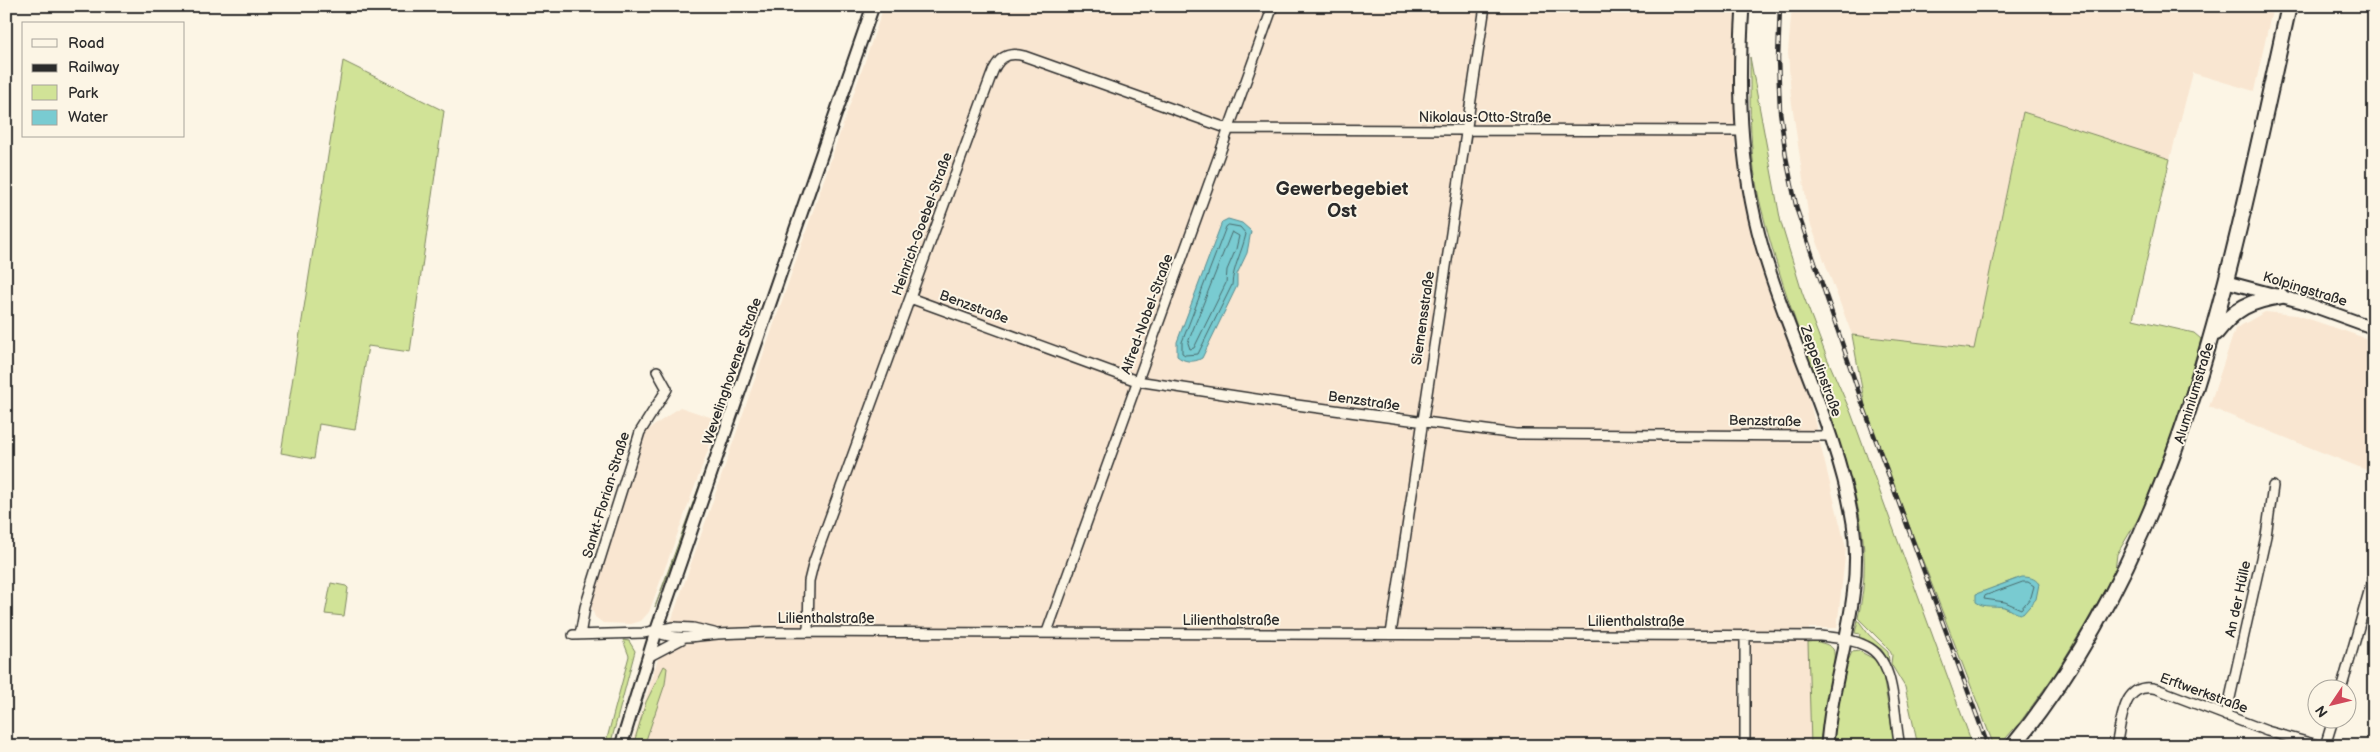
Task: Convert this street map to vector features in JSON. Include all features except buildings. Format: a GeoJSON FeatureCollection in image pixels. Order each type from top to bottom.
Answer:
{"type":"FeatureCollection","features":[{"type":"Feature","properties":{"kind":"main road","name":"Aluminiumstraße"},"geometry":{"type":"LineString","coordinates":[[2013,746],[2082,648],[2126,568],[2180,441],[2227,282],[2289,6]]}},
{"type":"Feature","properties":{"kind":"main road"},"geometry":{"type":"LineString","coordinates":[[2211,340],[2224,323],[2240,308],[2252,302],[2281,296]]}},
{"type":"Feature","properties":{"kind":"street","name":"Wevelinghovener Straße"},"geometry":{"type":"LineString","coordinates":[[622,746],[656,632],[873,6]]}},
{"type":"Feature","properties":{"kind":"street","name":"Alfred-Nobel-Straße"},"geometry":{"type":"LineString","coordinates":[[1047,632],[1273,6]]}},
{"type":"Feature","properties":{"kind":"street","name":"Siemensstraße"},"geometry":{"type":"LineString","coordinates":[[1391,634],[1485,6]]}},
{"type":"Feature","properties":{"kind":"street","name":"Zeppelinstraße"},"geometry":{"type":"LineString","coordinates":[[1743,6],[1740,59],[1741,131],[1749,191],[1763,250],[1829,436],[1848,500],[1855,546],[1855,585],[1833,700],[1827,746]]}},
{"type":"Feature","properties":{"kind":"street","name":"Heinrich-Goebel-Straße"},"geometry":{"type":"LineString","coordinates":[[808,632],[809,581],[814,561],[997,63],[1004,56],[1012,54],[1024,56],[1229,129]]}},
{"type":"Feature","properties":{"kind":"street","name":"Nikolaus-Otto-Straße"},"geometry":{"type":"LineString","coordinates":[[1229,129],[1741,131]]}},
{"type":"Feature","properties":{"kind":"street","name":"Kolpingstraße"},"geometry":{"type":"LineString","coordinates":[[2227,282],[2281,296],[2374,328]]}},
{"type":"Feature","properties":{"kind":"street","name":"Benzstraße"},"geometry":{"type":"LineString","coordinates":[[910,298],[1137,381],[1502,433],[1543,435],[1829,436]]}},
{"type":"Feature","properties":{"kind":"street","name":"Sankt-Florian-Straße"},"geometry":{"type":"LineString","coordinates":[[576,635],[640,432],[667,389],[657,371]]}},
{"type":"Feature","properties":{"kind":"street","name":"An der Hülle"},"geometry":{"type":"LineString","coordinates":[[2226,716],[2266,536],[2272,486]]}},
{"type":"Feature","properties":{"kind":"street"},"geometry":{"type":"LineString","coordinates":[[2344,680],[2374,574]]}},
{"type":"Feature","properties":{"kind":"street","name":"Lilienthalstraße"},"geometry":{"type":"LineString","coordinates":[[576,635],[656,632],[673,627],[683,627],[716,634]]}},
{"type":"Feature","properties":{"kind":"street","name":"Lilienthalstraße"},"geometry":{"type":"LineString","coordinates":[[656,632],[668,637],[685,638],[716,634],[808,632],[1820,636],[1846,640],[1872,649],[1885,664],[1900,746]]}},
{"type":"Feature","properties":{"kind":"street"},"geometry":{"type":"LineString","coordinates":[[1745,635],[1745,746]]}},
{"type":"Feature","properties":{"kind":"street","name":"Lilienthalstraße"},"geometry":{"type":"LineString","coordinates":[[648,657],[685,638]]}},
{"type":"Feature","properties":{"kind":"street","name":"Erftwerkstraße"},"geometry":{"type":"LineString","coordinates":[[2116,746],[2127,700],[2132,692],[2140,688],[2157,689],[2267,731],[2321,746]]}},
{"type":"Feature","properties":{"kind":"street"},"geometry":{"type":"LineString","coordinates":[[2326,746],[2330,730]]}},
{"type":"Feature","properties":{"kind":"shaded area"},"geometry":{"type":"Polygon","coordinates":[[[884,6],[1737,6],[1735,146],[1743,190],[1756,247],[1775,308],[1808,395],[1846,548],[1837,628],[1809,628],[1811,746],[631,746],[656,665],[884,6]]]}},
{"type":"Feature","properties":{"kind":"shaded area"},"geometry":{"type":"Polygon","coordinates":[[[1792,6],[2273,6],[2254,91],[2193,73],[2170,159],[2023,112],[1974,349],[1852,335],[1809,220],[1791,97],[1788,52],[1792,6]]]}},
{"type":"Feature","properties":{"kind":"shaded area"},"geometry":{"type":"Polygon","coordinates":[[[2265,312],[2297,315],[2374,341],[2374,473],[2209,407],[2235,329],[2265,312]]]}},
{"type":"Feature","properties":{"kind":"shaded area"},"geometry":{"type":"Polygon","coordinates":[[[680,407],[719,420],[649,612],[641,621],[631,624],[603,623],[595,617],[590,604],[644,433],[680,407]]]}},
{"type":"Feature","properties":{"kind":"green space"},"geometry":{"type":"Polygon","coordinates":[[[1750,57],[1781,223],[1802,292],[1827,358],[1851,413],[1973,746],[1918,746],[1905,687],[1891,664],[1892,655],[1889,649],[1858,618],[1863,590],[1864,563],[1859,511],[1845,460],[1783,284],[1761,207],[1752,152],[1750,57]]]}},
{"type":"Feature","properties":{"kind":"green space"},"geometry":{"type":"Polygon","coordinates":[[[343,61],[444,111],[410,352],[368,346],[355,430],[319,424],[314,459],[281,453],[343,61]]]}},
{"type":"Feature","properties":{"kind":"green space"},"geometry":{"type":"Polygon","coordinates":[[[2023,112],[2170,159],[2133,319],[2194,333],[2201,339],[2179,414],[2159,470],[2141,514],[2117,554],[2115,571],[2055,674],[2021,721],[1999,746],[1994,746],[1867,416],[1852,335],[1974,349],[2023,112]],[[2016,579],[1991,589],[2004,607],[2010,610],[2016,579]]]}},
{"type":"Feature","properties":{"kind":"green space"},"geometry":{"type":"Polygon","coordinates":[[[799,200],[801,200],[690,517],[655,607],[706,467],[799,200]]]}},
{"type":"Feature","properties":{"kind":"green space"},"geometry":{"type":"Polygon","coordinates":[[[331,583],[348,588],[344,616],[325,614],[331,583]]]}},
{"type":"Feature","properties":{"kind":"green space"},"geometry":{"type":"Polygon","coordinates":[[[1858,620],[1869,635],[1888,652],[1889,661],[1881,649],[1859,638],[1860,634],[1855,633],[1858,620]]]}},
{"type":"Feature","properties":{"kind":"green space"},"geometry":{"type":"Polygon","coordinates":[[[623,640],[629,641],[635,651],[610,746],[605,746],[629,656],[623,640]]]}},
{"type":"Feature","properties":{"kind":"green space"},"geometry":{"type":"Polygon","coordinates":[[[1815,641],[1833,649],[1834,666],[1819,746],[1811,746],[1808,642],[1815,641]]]}},
{"type":"Feature","properties":{"kind":"green space"},"geometry":{"type":"Polygon","coordinates":[[[1859,651],[1876,660],[1882,670],[1895,746],[1833,746],[1834,722],[1843,673],[1852,652],[1859,651]]]}},
{"type":"Feature","properties":{"kind":"green space"},"geometry":{"type":"Polygon","coordinates":[[[664,666],[667,668],[665,684],[644,746],[633,746],[646,702],[664,666]]]}},
{"type":"Feature","properties":{"kind":"water"},"geometry":{"type":"Polygon","coordinates":[[[1228,219],[1242,223],[1251,231],[1247,253],[1237,274],[1237,286],[1202,358],[1196,361],[1186,361],[1177,356],[1177,342],[1222,222],[1228,219]]]}},
{"type":"Feature","properties":{"kind":"water"},"geometry":{"type":"Polygon","coordinates":[[[2022,577],[2032,578],[2039,584],[2036,599],[2023,614],[2004,607],[1986,606],[1976,602],[1976,594],[2022,577]]]}},
{"type":"Feature","properties":{"kind":"railway"},"geometry":{"type":"LineString","coordinates":[[1780,6],[1778,59],[1780,111],[1786,157],[1797,210],[1863,405],[1988,746]]}},
{"type":"Feature","properties":{"kind":"district","name":"Gewerbegebiet Ost"},"geometry":{"type":"Point","coordinates":[1342,200]}}]}
